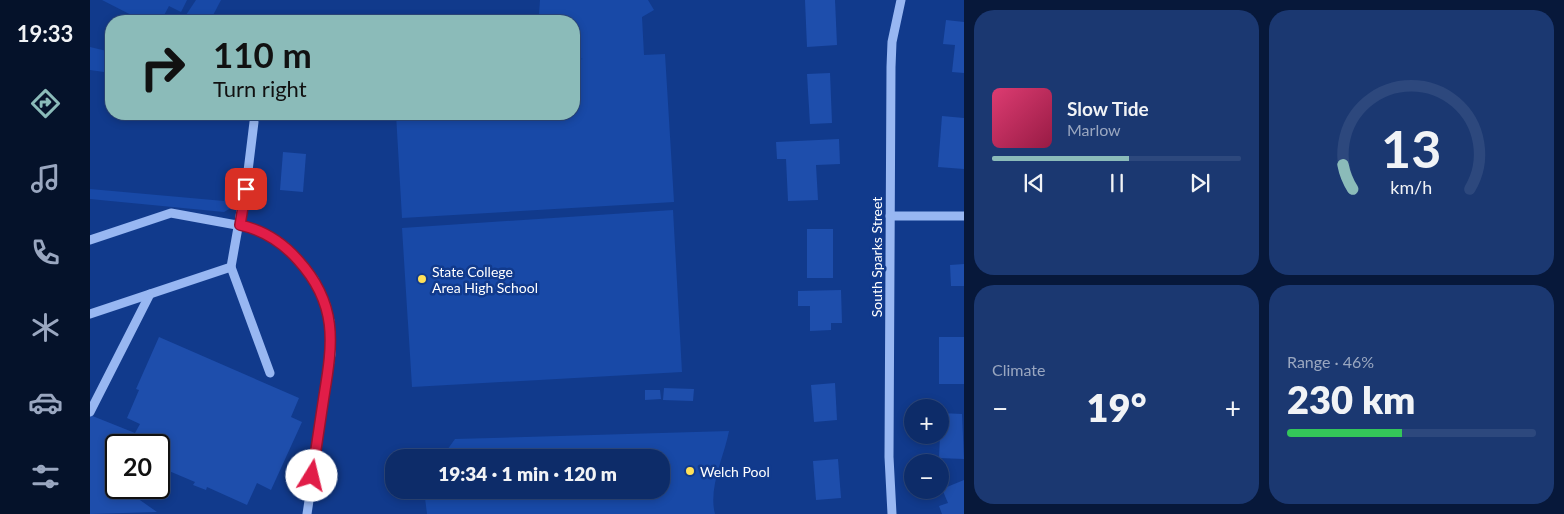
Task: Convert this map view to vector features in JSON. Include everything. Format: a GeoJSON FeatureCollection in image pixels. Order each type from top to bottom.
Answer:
{"type":"FeatureCollection","features":[{"type":"Feature","properties":{"kind":"street","name":"South Sparks Street"},"geometry":{"type":"LineString","coordinates":[[892,514],[889,457],[890,67],[892,42],[901,0]]}},
{"type":"Feature","properties":{"kind":"street"},"geometry":{"type":"LineString","coordinates":[[254,122],[240,225],[231,267],[270,373]]}},
{"type":"Feature","properties":{"kind":"street"},"geometry":{"type":"LineString","coordinates":[[90,240],[172,213],[253,228],[277,241],[296,258],[314,279],[326,305],[330,321],[331,354],[307,514]]}},
{"type":"Feature","properties":{"kind":"street"},"geometry":{"type":"LineString","coordinates":[[890,216],[964,216]]}},
{"type":"Feature","properties":{"kind":"street"},"geometry":{"type":"LineString","coordinates":[[90,314],[231,267]]}},
{"type":"Feature","properties":{"kind":"street"},"geometry":{"type":"LineString","coordinates":[[90,412],[150,294]]}},
{"type":"Feature","properties":{"kind":"shaded area"},"geometry":{"type":"Polygon","coordinates":[[[102,0],[187,0],[181,12],[169,6],[164,15],[131,15],[102,0]]]}},
{"type":"Feature","properties":{"kind":"shaded area"},"geometry":{"type":"Polygon","coordinates":[[[196,0],[221,0],[213,15],[186,15],[196,0]]]}},
{"type":"Feature","properties":{"kind":"shaded area"},"geometry":{"type":"Polygon","coordinates":[[[540,0],[648,0],[654,10],[642,17],[644,55],[665,54],[674,202],[402,218],[396,120],[580,120],[580,59],[583,59],[580,58],[580,15],[539,15],[540,0]]]}},
{"type":"Feature","properties":{"kind":"shaded area"},"geometry":{"type":"Polygon","coordinates":[[[90,47],[105,51],[105,72],[90,70],[90,47]]]}},
{"type":"Feature","properties":{"kind":"shaded area"},"geometry":{"type":"Polygon","coordinates":[[[225,181],[234,188],[236,201],[231,208],[224,212],[90,199],[90,189],[224,201],[225,181]]]}},
{"type":"Feature","properties":{"kind":"shaded area"},"geometry":{"type":"Polygon","coordinates":[[[673,210],[682,372],[412,387],[402,228],[673,210]]]}},
{"type":"Feature","properties":{"kind":"shaded area","name":"Welch Pool"},"geometry":{"type":"Polygon","coordinates":[[[729,431],[715,483],[713,504],[715,514],[427,514],[425,499],[670,499],[670,449],[448,449],[455,439],[729,431]]]}},
{"type":"Feature","properties":{"kind":"building"},"geometry":{"type":"Polygon","coordinates":[[[805,0],[835,0],[837,45],[807,47],[805,0]]]}},
{"type":"Feature","properties":{"kind":"building"},"geometry":{"type":"Polygon","coordinates":[[[946,20],[964,22],[964,73],[952,72],[955,45],[943,44],[946,20]]]}},
{"type":"Feature","properties":{"kind":"building"},"geometry":{"type":"Polygon","coordinates":[[[830,73],[832,123],[810,124],[807,74],[830,73]]]}},
{"type":"Feature","properties":{"kind":"building"},"geometry":{"type":"Polygon","coordinates":[[[942,116],[964,118],[964,169],[938,167],[942,116]]]}},
{"type":"Feature","properties":{"kind":"building"},"geometry":{"type":"Polygon","coordinates":[[[839,139],[840,164],[816,165],[818,200],[788,201],[786,159],[777,159],[776,142],[839,139]]]}},
{"type":"Feature","properties":{"kind":"building"},"geometry":{"type":"Polygon","coordinates":[[[283,152],[306,154],[303,192],[280,190],[283,152]]]}},
{"type":"Feature","properties":{"kind":"building"},"geometry":{"type":"Polygon","coordinates":[[[807,229],[833,229],[833,278],[807,278],[807,229]]]}},
{"type":"Feature","properties":{"kind":"building"},"geometry":{"type":"Polygon","coordinates":[[[964,264],[964,286],[951,286],[950,265],[964,264]]]}},
{"type":"Feature","properties":{"kind":"building"},"geometry":{"type":"Polygon","coordinates":[[[841,290],[842,323],[831,323],[831,330],[810,331],[810,306],[798,306],[798,291],[841,290]]]}},
{"type":"Feature","properties":{"kind":"building"},"geometry":{"type":"Polygon","coordinates":[[[159,337],[299,398],[291,417],[302,422],[271,490],[257,483],[247,505],[207,487],[206,490],[193,485],[195,482],[170,471],[170,434],[105,434],[105,499],[138,499],[157,512],[90,514],[90,415],[135,433],[140,424],[127,418],[139,390],[136,389],[159,337]]]}},
{"type":"Feature","properties":{"kind":"building"},"geometry":{"type":"Polygon","coordinates":[[[939,337],[964,337],[964,384],[939,384],[939,337]]]}},
{"type":"Feature","properties":{"kind":"building"},"geometry":{"type":"Polygon","coordinates":[[[835,383],[837,420],[814,422],[811,385],[835,383]]]}},
{"type":"Feature","properties":{"kind":"building"},"geometry":{"type":"Polygon","coordinates":[[[664,388],[694,389],[693,401],[663,400],[664,388]]]}},
{"type":"Feature","properties":{"kind":"building"},"geometry":{"type":"Polygon","coordinates":[[[645,390],[660,390],[661,399],[645,400],[645,390]]]}},
{"type":"Feature","properties":{"kind":"building"},"geometry":{"type":"Polygon","coordinates":[[[949,413],[962,414],[964,459],[949,458],[949,454],[939,454],[940,444],[949,444],[949,413]]]}},
{"type":"Feature","properties":{"kind":"building"},"geometry":{"type":"Polygon","coordinates":[[[838,459],[841,498],[816,500],[813,461],[838,459]]]}},
{"type":"Feature","properties":{"kind":"building"},"geometry":{"type":"Polygon","coordinates":[[[964,480],[964,514],[942,514],[939,506],[948,503],[946,499],[949,499],[949,486],[964,480]]]}},
{"type":"Feature","properties":{"kind":"place","name":"State College Area High School"},"geometry":{"type":"Point","coordinates":[422,279]}},
{"type":"Feature","properties":{"kind":"place","name":"Welch Pool"},"geometry":{"type":"Point","coordinates":[690,471]}},
{"type":"Feature","properties":{"kind":"route"},"geometry":{"type":"LineString","coordinates":[[246,189],[240,225],[253,228],[285,246],[314,279],[322,294],[330,321],[331,354],[312,476]]}}]}
